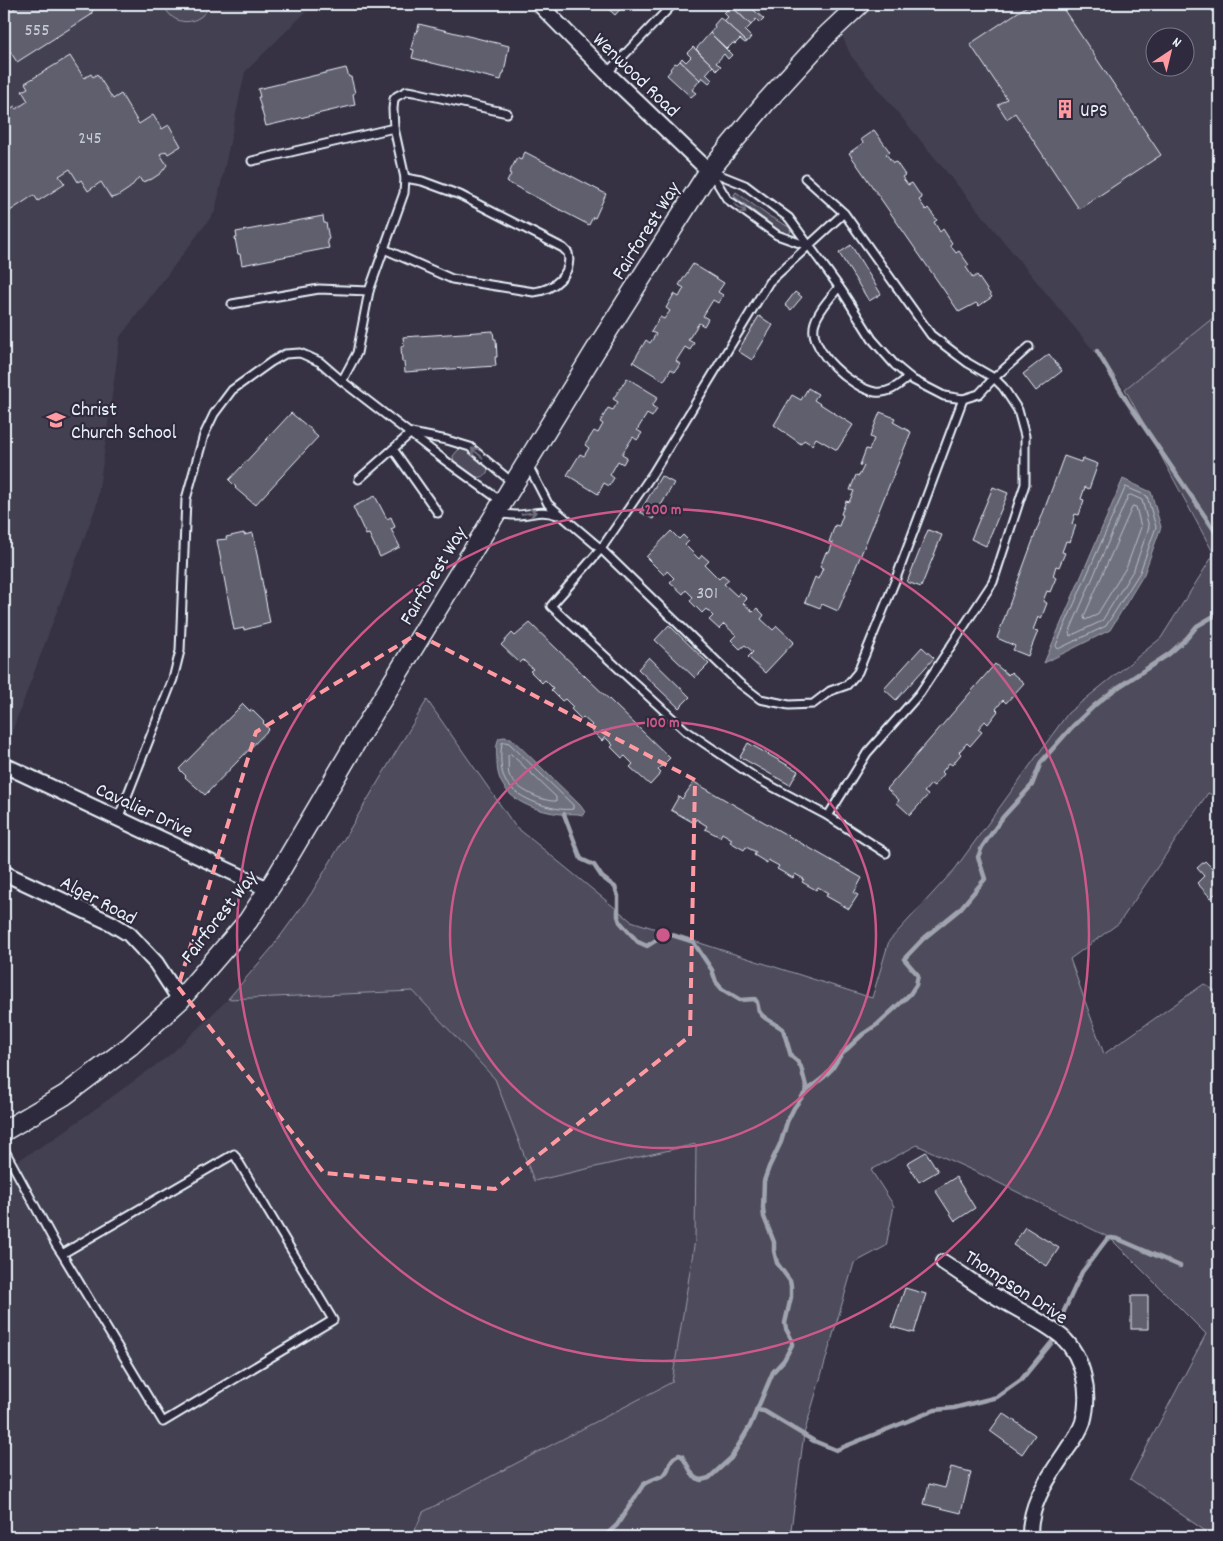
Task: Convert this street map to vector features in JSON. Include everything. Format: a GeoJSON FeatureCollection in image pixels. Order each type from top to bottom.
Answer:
{"type":"FeatureCollection","features":[{"type":"Feature","properties":{"kind":"main road","name":"Fairforest Way"},"geometry":{"type":"LineString","coordinates":[[4,1131],[65,1095],[130,1046],[180,1000],[248,921],[595,351],[709,170],[826,35],[860,4]]}},
{"type":"Feature","properties":{"kind":"street","name":"Wenwood Road"},"geometry":{"type":"LineString","coordinates":[[539,4],[607,73],[709,170]]}},
{"type":"Feature","properties":{"kind":"street","name":"Cavalier Drive"},"geometry":{"type":"LineString","coordinates":[[4,765],[268,889]]}},
{"type":"Feature","properties":{"kind":"street","name":"Alger Road"},"geometry":{"type":"LineString","coordinates":[[4,873],[111,923],[129,934],[156,963],[180,1000]]}},
{"type":"Feature","properties":{"kind":"street","name":"Thompson Drive"},"geometry":{"type":"LineString","coordinates":[[942,1262],[1062,1338],[1072,1350],[1083,1374],[1086,1392],[1084,1421],[1040,1491],[1032,1514],[1030,1537]]}},
{"type":"Feature","properties":{"kind":"lane"},"geometry":{"type":"LineString","coordinates":[[607,73],[673,4]]}},
{"type":"Feature","properties":{"kind":"lane"},"geometry":{"type":"LineString","coordinates":[[342,381],[357,353],[369,291],[404,192],[405,178],[394,128],[392,109],[394,99],[407,91],[507,113]]}},
{"type":"Feature","properties":{"kind":"lane"},"geometry":{"type":"LineString","coordinates":[[252,161],[394,128]]}},
{"type":"Feature","properties":{"kind":"lane"},"geometry":{"type":"LineString","coordinates":[[709,170],[727,198],[777,235],[808,246]]}},
{"type":"Feature","properties":{"kind":"lane"},"geometry":{"type":"LineString","coordinates":[[709,170],[745,185],[789,218],[839,287],[872,339],[895,366],[909,378],[944,396],[963,399],[979,394],[1028,347]]}},
{"type":"Feature","properties":{"kind":"lane"},"geometry":{"type":"LineString","coordinates":[[384,250],[452,279],[534,292],[547,290],[556,283],[563,276],[569,263],[568,253],[564,248],[440,186],[405,178]]}},
{"type":"Feature","properties":{"kind":"lane"},"geometry":{"type":"LineString","coordinates":[[805,178],[844,213],[931,335],[968,363],[994,378],[1005,390],[1018,410],[1025,436],[1025,484],[993,582],[920,693],[867,753],[828,816]]}},
{"type":"Feature","properties":{"kind":"lane"},"geometry":{"type":"LineString","coordinates":[[844,213],[769,282],[653,473],[601,549],[551,606],[685,730],[756,778],[828,816],[886,853]]}},
{"type":"Feature","properties":{"kind":"lane"},"geometry":{"type":"LineString","coordinates":[[839,287],[823,307],[814,326],[816,341],[835,369],[854,383],[876,392],[893,390],[909,378]]}},
{"type":"Feature","properties":{"kind":"lane"},"geometry":{"type":"LineString","coordinates":[[232,304],[319,289],[369,291]]}},
{"type":"Feature","properties":{"kind":"lane"},"geometry":{"type":"LineString","coordinates":[[118,819],[173,679],[180,651],[186,499],[204,435],[214,414],[232,390],[271,362],[285,354],[300,353],[320,362],[443,459],[499,508],[517,515],[547,512],[562,517]]}},
{"type":"Feature","properties":{"kind":"lane"},"geometry":{"type":"LineString","coordinates":[[527,463],[548,504],[601,549],[739,683],[760,699],[789,705],[814,704],[830,692],[847,685],[858,672],[895,581],[963,399]]}},
{"type":"Feature","properties":{"kind":"lane"},"geometry":{"type":"LineString","coordinates":[[359,479],[411,433]]}},
{"type":"Feature","properties":{"kind":"lane"},"geometry":{"type":"LineString","coordinates":[[411,433],[447,440],[470,447],[514,484]]}},
{"type":"Feature","properties":{"kind":"lane"},"geometry":{"type":"LineString","coordinates":[[393,449],[438,513]]}},
{"type":"Feature","properties":{"kind":"lane"},"geometry":{"type":"LineString","coordinates":[[4,1149],[62,1254],[162,1422],[332,1320],[234,1154],[62,1254]]}},
{"type":"Feature","properties":{"kind":"highlighted area"},"geometry":{"type":"Polygon","coordinates":[[[417,634],[695,780],[690,1036],[495,1189],[324,1173],[178,987],[256,732],[417,634]]]}},
{"type":"Feature","properties":{"kind":"shaded area","name":"Christ Church School"},"geometry":{"type":"Polygon","coordinates":[[[4,4],[314,4],[245,72],[215,212],[120,337],[97,504],[7,745],[4,743],[4,4]]]}},
{"type":"Feature","properties":{"kind":"shaded area"},"geometry":{"type":"Polygon","coordinates":[[[164,4],[210,4],[206,12],[200,17],[186,22],[179,21],[173,17],[164,4]]]}},
{"type":"Feature","properties":{"kind":"shaded area"},"geometry":{"type":"Polygon","coordinates":[[[828,4],[1219,4],[1219,313],[1125,389],[851,56],[828,4]]]}},
{"type":"Feature","properties":{"kind":"shaded area"},"geometry":{"type":"Polygon","coordinates":[[[736,192],[767,215],[789,227],[791,231],[789,234],[784,234],[735,197],[736,192]]]}},
{"type":"Feature","properties":{"kind":"shaded area"},"geometry":{"type":"Polygon","coordinates":[[[1219,313],[1219,798],[1208,793],[1119,923],[1070,959],[1104,1054],[1204,984],[1219,993],[1219,1537],[1214,1537],[1130,1479],[1206,1334],[1110,1238],[917,1145],[871,1170],[894,1206],[886,1246],[854,1263],[804,1434],[790,1537],[412,1537],[423,1512],[672,1382],[695,1240],[696,1144],[534,1181],[495,1079],[413,991],[228,999],[271,949],[311,894],[427,700],[515,826],[631,921],[872,998],[889,941],[955,869],[1068,713],[1161,638],[1214,554],[1125,389],[1219,313]]]}},
{"type":"Feature","properties":{"kind":"shaded area"},"geometry":{"type":"Polygon","coordinates":[[[459,449],[463,449],[482,460],[488,470],[486,474],[482,477],[474,476],[454,462],[453,456],[459,449]]]}},
{"type":"Feature","properties":{"kind":"shaded area"},"geometry":{"type":"Polygon","coordinates":[[[413,991],[495,1079],[534,1180],[696,1143],[695,1240],[672,1382],[423,1512],[412,1537],[4,1537],[4,1169],[55,1138],[171,1054],[228,999],[413,991]]]}},
{"type":"Feature","properties":{"kind":"water"},"geometry":{"type":"Polygon","coordinates":[[[1123,479],[1151,492],[1161,527],[1144,574],[1110,630],[1044,663],[1123,479]]]}},
{"type":"Feature","properties":{"kind":"water"},"geometry":{"type":"Polygon","coordinates":[[[499,738],[511,738],[580,805],[585,812],[583,815],[560,814],[538,809],[518,800],[510,794],[503,786],[497,764],[496,751],[498,741],[499,738]]]}},
{"type":"Feature","properties":{"kind":"building"},"geometry":{"type":"Polygon","coordinates":[[[21,4],[90,4],[93,9],[91,15],[17,62],[4,42],[4,15],[21,4]]]}},
{"type":"Feature","properties":{"kind":"building"},"geometry":{"type":"Polygon","coordinates":[[[603,4],[625,4],[615,15],[603,4]]]}},
{"type":"Feature","properties":{"kind":"building"},"geometry":{"type":"Polygon","coordinates":[[[729,4],[747,4],[764,19],[760,23],[756,19],[751,25],[729,4]]]}},
{"type":"Feature","properties":{"kind":"building"},"geometry":{"type":"Polygon","coordinates":[[[729,4],[751,25],[745,31],[751,37],[747,42],[724,21],[728,17],[724,13],[729,8],[727,6],[729,4]]]}},
{"type":"Feature","properties":{"kind":"building","name":"UPS"},"geometry":{"type":"Polygon","coordinates":[[[1030,4],[1060,4],[1161,155],[1079,209],[1015,113],[1007,119],[998,105],[1007,99],[970,44],[1030,4]]]}},
{"type":"Feature","properties":{"kind":"building"},"geometry":{"type":"Polygon","coordinates":[[[720,18],[747,42],[745,43],[740,39],[727,49],[710,33],[720,18]]]}},
{"type":"Feature","properties":{"kind":"building"},"geometry":{"type":"Polygon","coordinates":[[[419,24],[509,46],[501,80],[412,58],[414,50],[411,49],[419,24]]]}},
{"type":"Feature","properties":{"kind":"building"},"geometry":{"type":"Polygon","coordinates":[[[710,33],[732,55],[728,59],[724,54],[716,63],[721,66],[717,70],[696,49],[710,33]]]}},
{"type":"Feature","properties":{"kind":"building"},"geometry":{"type":"Polygon","coordinates":[[[693,47],[713,66],[706,74],[712,80],[709,83],[702,77],[700,80],[680,61],[682,58],[686,62],[691,57],[687,53],[693,47]]]}},
{"type":"Feature","properties":{"kind":"building"},"geometry":{"type":"Polygon","coordinates":[[[70,56],[84,78],[91,74],[93,77],[97,74],[113,99],[121,94],[139,124],[153,115],[162,129],[169,125],[181,146],[168,154],[166,151],[160,154],[167,165],[161,173],[152,179],[142,182],[139,177],[130,188],[118,196],[111,198],[101,182],[88,191],[81,180],[78,182],[70,169],[59,176],[65,184],[38,201],[34,195],[4,215],[4,112],[15,106],[16,109],[28,101],[22,91],[28,88],[25,83],[70,56]]]}},
{"type":"Feature","properties":{"kind":"building"},"geometry":{"type":"Polygon","coordinates":[[[680,61],[700,80],[692,90],[696,93],[691,97],[667,75],[675,63],[677,64],[680,61]]]}},
{"type":"Feature","properties":{"kind":"building"},"geometry":{"type":"Polygon","coordinates":[[[346,68],[349,77],[351,77],[355,93],[353,94],[355,105],[266,126],[258,97],[260,97],[258,89],[346,68]]]}},
{"type":"Feature","properties":{"kind":"building"},"geometry":{"type":"Polygon","coordinates":[[[874,130],[890,152],[886,154],[893,163],[896,162],[905,175],[902,177],[908,185],[912,183],[922,198],[919,200],[937,220],[934,222],[940,232],[943,229],[952,243],[950,245],[956,253],[959,251],[969,265],[966,267],[973,278],[977,275],[992,297],[979,306],[976,303],[959,312],[849,153],[863,143],[861,139],[874,130]]]}},
{"type":"Feature","properties":{"kind":"building"},"geometry":{"type":"Polygon","coordinates":[[[525,152],[606,194],[595,218],[593,217],[589,225],[507,182],[511,174],[509,173],[517,158],[521,160],[525,152]]]}},
{"type":"Feature","properties":{"kind":"building"},"geometry":{"type":"Polygon","coordinates":[[[323,216],[329,239],[327,240],[329,248],[242,265],[235,238],[237,238],[236,232],[323,216]]]}},
{"type":"Feature","properties":{"kind":"building"},"geometry":{"type":"Polygon","coordinates":[[[851,245],[881,294],[869,301],[839,253],[851,245]]]}},
{"type":"Feature","properties":{"kind":"building"},"geometry":{"type":"Polygon","coordinates":[[[693,264],[724,283],[718,292],[723,295],[718,303],[713,300],[703,316],[708,319],[704,326],[699,323],[688,340],[694,343],[690,350],[685,347],[676,361],[680,364],[675,372],[671,369],[664,381],[633,362],[646,340],[650,343],[656,334],[651,332],[660,317],[664,319],[670,311],[666,308],[674,294],[679,297],[684,288],[679,285],[693,264]]]}},
{"type":"Feature","properties":{"kind":"building"},"geometry":{"type":"Polygon","coordinates":[[[795,292],[802,297],[791,310],[785,305],[795,292]]]}},
{"type":"Feature","properties":{"kind":"building"},"geometry":{"type":"Polygon","coordinates":[[[759,316],[773,325],[752,360],[738,351],[759,316]]]}},
{"type":"Feature","properties":{"kind":"building"},"geometry":{"type":"Polygon","coordinates":[[[493,331],[494,339],[496,339],[496,366],[405,372],[401,346],[404,346],[403,337],[493,331]]]}},
{"type":"Feature","properties":{"kind":"building"},"geometry":{"type":"Polygon","coordinates":[[[1049,354],[1062,371],[1036,391],[1023,374],[1049,354]]]}},
{"type":"Feature","properties":{"kind":"building"},"geometry":{"type":"Polygon","coordinates":[[[627,378],[658,397],[652,406],[657,409],[652,417],[647,414],[637,430],[642,433],[637,440],[633,437],[622,454],[627,457],[623,464],[618,461],[610,475],[614,478],[609,486],[604,483],[598,494],[567,475],[580,454],[584,456],[589,448],[585,445],[594,431],[598,433],[603,424],[600,422],[608,408],[613,410],[618,402],[613,399],[627,378]]]}},
{"type":"Feature","properties":{"kind":"building"},"geometry":{"type":"Polygon","coordinates":[[[808,388],[818,394],[814,400],[853,425],[837,450],[816,438],[812,445],[804,440],[801,444],[774,425],[792,395],[801,400],[808,388]]]}},
{"type":"Feature","properties":{"kind":"building"},"geometry":{"type":"Polygon","coordinates":[[[880,412],[895,418],[893,422],[911,432],[838,611],[822,604],[820,608],[805,602],[815,577],[818,579],[823,568],[820,567],[826,552],[829,553],[833,543],[829,542],[835,525],[839,526],[846,501],[849,502],[854,491],[850,490],[856,475],[859,476],[864,466],[860,465],[866,449],[869,450],[874,439],[870,437],[880,412]]]}},
{"type":"Feature","properties":{"kind":"building"},"geometry":{"type":"Polygon","coordinates":[[[291,413],[318,437],[255,505],[235,488],[229,480],[291,413]]]}},
{"type":"Feature","properties":{"kind":"building"},"geometry":{"type":"Polygon","coordinates":[[[1064,456],[1081,462],[1082,458],[1098,464],[1089,489],[1085,487],[1081,499],[1084,500],[1079,515],[1075,514],[1072,524],[1076,525],[1070,542],[1066,541],[1062,552],[1065,553],[1059,567],[1056,566],[1053,576],[1056,578],[1050,592],[1047,591],[1043,601],[1047,603],[1041,619],[1038,617],[1033,630],[1038,631],[1028,656],[1013,650],[1015,646],[997,638],[1064,456]]]}},
{"type":"Feature","properties":{"kind":"building"},"geometry":{"type":"Polygon","coordinates":[[[661,476],[674,483],[653,519],[640,512],[661,476]]]}},
{"type":"Feature","properties":{"kind":"building"},"geometry":{"type":"Polygon","coordinates":[[[993,487],[1008,493],[986,546],[971,539],[993,487]]]}},
{"type":"Feature","properties":{"kind":"building"},"geometry":{"type":"Polygon","coordinates":[[[375,496],[387,519],[391,517],[395,527],[391,529],[400,547],[380,557],[369,534],[366,535],[353,507],[375,496]]]}},
{"type":"Feature","properties":{"kind":"building"},"geometry":{"type":"Polygon","coordinates":[[[928,530],[942,535],[921,587],[907,582],[928,530]]]}},
{"type":"Feature","properties":{"kind":"building"},"geometry":{"type":"Polygon","coordinates":[[[671,531],[679,539],[683,535],[689,541],[685,545],[699,559],[702,555],[709,561],[705,565],[719,579],[723,575],[729,580],[724,584],[737,596],[740,592],[747,599],[743,603],[753,612],[757,608],[764,615],[761,619],[773,630],[777,626],[794,642],[765,673],[748,657],[753,652],[745,645],[740,649],[731,640],[736,635],[724,624],[719,629],[709,620],[713,616],[706,609],[702,613],[690,601],[693,597],[686,590],[683,594],[670,582],[674,578],[667,571],[664,575],[646,557],[671,531]]]}},
{"type":"Feature","properties":{"kind":"building"},"geometry":{"type":"Polygon","coordinates":[[[244,533],[244,535],[253,533],[270,623],[244,630],[244,628],[234,630],[217,540],[227,539],[226,537],[244,533]]]}},
{"type":"Feature","properties":{"kind":"building"},"geometry":{"type":"Polygon","coordinates":[[[530,623],[670,758],[658,770],[661,773],[650,785],[630,767],[633,764],[625,756],[622,758],[611,747],[613,745],[605,737],[602,741],[589,728],[592,725],[583,717],[581,719],[571,709],[573,707],[565,699],[562,701],[551,690],[553,688],[545,680],[542,683],[530,671],[533,669],[523,660],[520,663],[501,645],[512,633],[515,636],[530,623]]]}},
{"type":"Feature","properties":{"kind":"building"},"geometry":{"type":"Polygon","coordinates":[[[669,625],[709,664],[695,678],[655,640],[669,625]]]}},
{"type":"Feature","properties":{"kind":"building"},"geometry":{"type":"Polygon","coordinates":[[[922,647],[934,658],[896,700],[884,689],[922,647]]]}},
{"type":"Feature","properties":{"kind":"building"},"geometry":{"type":"Polygon","coordinates":[[[649,657],[690,697],[679,708],[638,669],[649,657]]]}},
{"type":"Feature","properties":{"kind":"building"},"geometry":{"type":"Polygon","coordinates":[[[995,664],[1008,675],[1011,672],[1024,683],[1006,703],[1003,700],[996,709],[998,711],[988,724],[985,721],[978,729],[982,732],[970,746],[967,743],[959,752],[961,754],[952,765],[949,763],[942,772],[944,774],[934,786],[931,784],[924,792],[928,795],[910,815],[897,803],[899,800],[887,789],[995,664]]]}},
{"type":"Feature","properties":{"kind":"building"},"geometry":{"type":"Polygon","coordinates":[[[243,704],[250,711],[252,710],[269,729],[205,795],[179,769],[243,704]]]}},
{"type":"Feature","properties":{"kind":"building"},"geometry":{"type":"Polygon","coordinates":[[[748,743],[798,771],[790,785],[740,757],[748,743]]]}},
{"type":"Feature","properties":{"kind":"building"},"geometry":{"type":"Polygon","coordinates":[[[694,782],[862,878],[854,893],[858,895],[849,909],[826,896],[828,893],[818,887],[816,890],[802,882],[804,879],[795,874],[793,878],[777,869],[779,866],[768,860],[767,863],[754,855],[756,852],[746,847],[744,850],[730,842],[732,839],[722,833],[720,837],[705,829],[707,826],[696,819],[694,823],[671,810],[679,796],[682,799],[694,782]]]}},
{"type":"Feature","properties":{"kind":"building"},"geometry":{"type":"Polygon","coordinates":[[[1205,861],[1212,868],[1219,861],[1219,890],[1211,898],[1197,883],[1204,876],[1197,868],[1205,861]]]}},
{"type":"Feature","properties":{"kind":"building"},"geometry":{"type":"Polygon","coordinates":[[[926,1152],[938,1171],[919,1182],[907,1163],[926,1152]]]}},
{"type":"Feature","properties":{"kind":"building"},"geometry":{"type":"Polygon","coordinates":[[[956,1177],[975,1208],[955,1221],[935,1190],[956,1177]]]}},
{"type":"Feature","properties":{"kind":"building"},"geometry":{"type":"Polygon","coordinates":[[[1025,1227],[1059,1248],[1047,1266],[1013,1245],[1025,1227]]]}},
{"type":"Feature","properties":{"kind":"building"},"geometry":{"type":"Polygon","coordinates":[[[905,1288],[926,1294],[914,1333],[892,1327],[905,1288]]]}},
{"type":"Feature","properties":{"kind":"building"},"geometry":{"type":"Polygon","coordinates":[[[1131,1296],[1148,1296],[1148,1329],[1131,1329],[1131,1296]]]}},
{"type":"Feature","properties":{"kind":"building"},"geometry":{"type":"Polygon","coordinates":[[[1003,1413],[1035,1435],[1022,1454],[990,1431],[1003,1413]]]}},
{"type":"Feature","properties":{"kind":"building"},"geometry":{"type":"Polygon","coordinates":[[[951,1467],[971,1472],[961,1513],[924,1504],[929,1484],[945,1488],[951,1467]]]}},
{"type":"Feature","properties":{"kind":"waterway"},"geometry":{"type":"LineString","coordinates":[[1097,351],[1128,403],[1219,537]]}},
{"type":"Feature","properties":{"kind":"waterway"},"geometry":{"type":"LineString","coordinates":[[604,1537],[617,1525],[643,1485],[665,1474],[675,1457],[682,1456],[694,1477],[701,1480],[709,1478],[731,1458],[750,1426],[773,1372],[784,1360],[792,1345],[792,1340],[785,1323],[791,1297],[790,1281],[777,1263],[774,1242],[764,1217],[763,1208],[764,1181],[794,1108],[807,1090],[832,1069],[842,1053],[863,1034],[878,1024],[910,994],[916,985],[918,975],[904,959],[923,939],[960,909],[985,879],[978,857],[982,847],[1003,817],[1032,785],[1041,762],[1072,727],[1095,705],[1114,690],[1169,654],[1197,626],[1219,613]]}},
{"type":"Feature","properties":{"kind":"waterway"},"geometry":{"type":"LineString","coordinates":[[564,814],[581,859],[594,865],[602,877],[615,887],[618,896],[618,916],[620,922],[638,942],[647,946],[669,934],[694,943],[722,989],[740,1000],[755,999],[761,1014],[783,1029],[791,1056],[801,1067],[807,1090]]}},
{"type":"Feature","properties":{"kind":"waterway"},"geometry":{"type":"LineString","coordinates":[[1058,1324],[1082,1272],[1107,1239],[1118,1239],[1180,1266]]}},
{"type":"Feature","properties":{"kind":"waterway"},"geometry":{"type":"LineString","coordinates":[[756,1410],[764,1411],[814,1441],[836,1450],[935,1410],[954,1408],[997,1397],[1021,1380],[1052,1342]]}},
{"type":"Feature","properties":{"kind":"place","name":"UPS"},"geometry":{"type":"Point","coordinates":[1065,109]}},
{"type":"Feature","properties":{"kind":"place","name":"Christ Church School"},"geometry":{"type":"Point","coordinates":[56,420]}}]}
